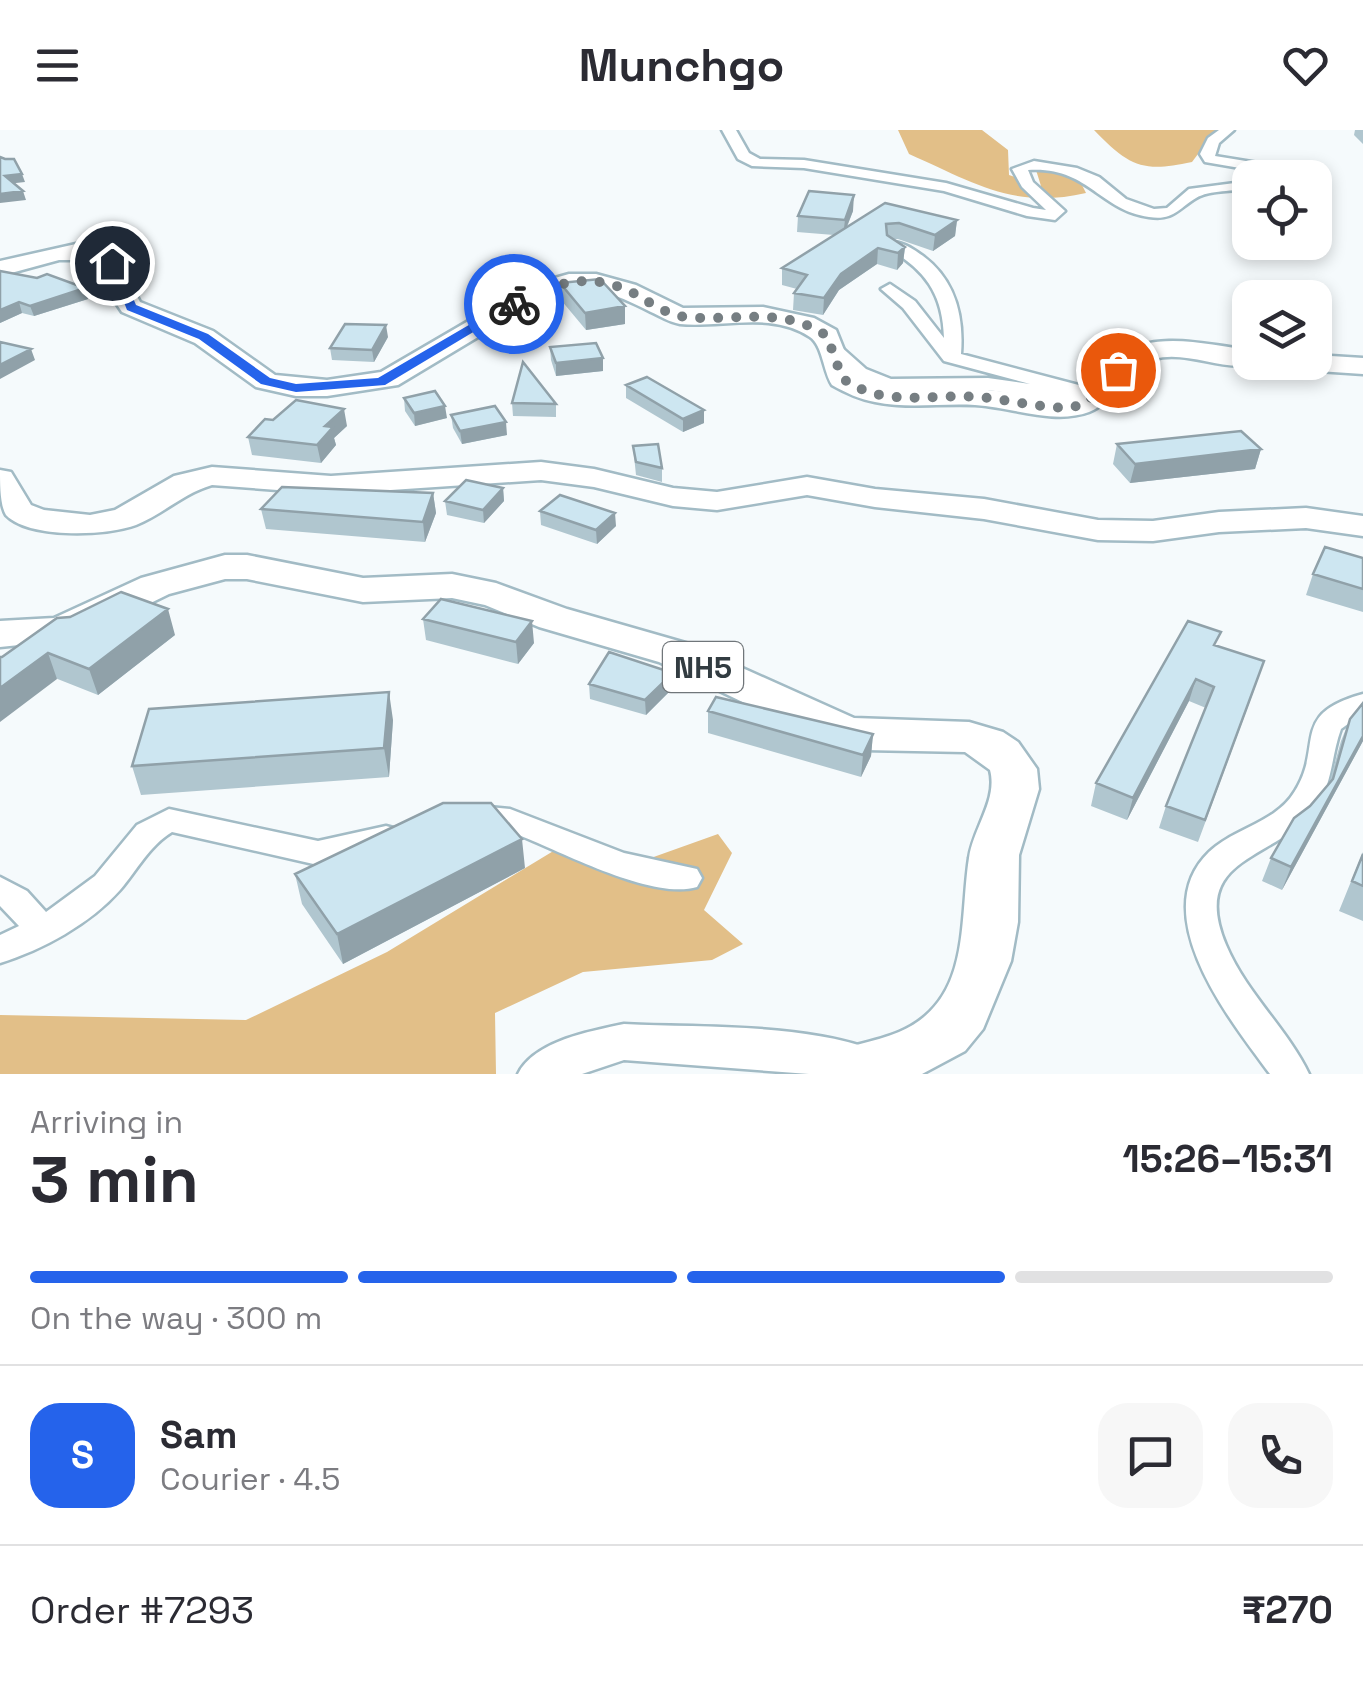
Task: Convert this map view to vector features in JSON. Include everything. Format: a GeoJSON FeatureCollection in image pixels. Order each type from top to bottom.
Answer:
{"type":"FeatureCollection","features":[{"type":"Feature","properties":{"kind":"highway","name":"NH5"},"geometry":{"type":"LineString","coordinates":[[0,634],[62,630],[155,586],[203,570],[226,567],[363,590],[452,586],[496,595],[553,618],[674,653],[846,733],[870,738],[946,734],[980,740],[1001,752],[1016,779],[996,846],[992,921],[978,978],[956,1024],[934,1042],[854,1069]]}},
{"type":"Feature","properties":{"kind":"main road"},"geometry":{"type":"LineString","coordinates":[[0,268],[70,251],[103,256],[112,263],[131,308],[204,337],[266,381],[296,388],[364,385],[388,379],[539,290],[569,281],[614,285],[679,316],[763,315],[796,320],[827,336],[842,378],[874,393],[922,399],[982,397],[1060,408],[1087,402],[1118,370],[1147,352],[1232,357]]}},
{"type":"Feature","properties":{"kind":"main road"},"geometry":{"type":"LineString","coordinates":[[1332,364],[1363,366]]}},
{"type":"Feature","properties":{"kind":"main road"},"geometry":{"type":"LineString","coordinates":[[0,480],[19,511],[38,518],[90,525],[125,518],[185,483],[212,476],[350,484],[438,475],[540,472],[717,502],[807,486],[1113,531],[1263,520],[1357,527]]}},
{"type":"Feature","properties":{"kind":"street"},"geometry":{"type":"LineString","coordinates":[[728,130],[740,152],[753,162],[804,164],[958,189],[1040,215],[1055,215],[1057,211],[1027,184],[1022,166],[1035,165],[1087,177],[1117,200],[1149,213],[1176,210],[1189,195],[1206,188],[1232,186]]}},
{"type":"Feature","properties":{"kind":"street"},"geometry":{"type":"LineString","coordinates":[[1227,130],[1211,144],[1207,154],[1210,159],[1232,163]]}},
{"type":"Feature","properties":{"kind":"street"},"geometry":{"type":"LineString","coordinates":[[893,245],[924,265],[946,294],[954,315],[951,357]]}},
{"type":"Feature","properties":{"kind":"street"},"geometry":{"type":"LineString","coordinates":[[832,349],[858,373],[888,386],[988,384],[1068,396],[1083,392],[951,357],[937,343],[921,314],[890,289]]}},
{"type":"Feature","properties":{"kind":"street"},"geometry":{"type":"LineString","coordinates":[[1291,1074],[1220,972],[1206,938],[1200,899],[1205,878],[1220,860],[1304,801],[1314,782],[1324,730],[1341,712],[1363,703]]}},
{"type":"Feature","properties":{"kind":"street"},"geometry":{"type":"LineString","coordinates":[[446,818],[510,818],[623,864],[658,875],[686,878]]}},
{"type":"Feature","properties":{"kind":"street"},"geometry":{"type":"LineString","coordinates":[[0,950],[42,930],[98,892],[145,836],[169,820],[318,853],[409,830]]}},
{"type":"Feature","properties":{"kind":"street"},"geometry":{"type":"LineString","coordinates":[[0,890],[16,900],[42,930]]}},
{"type":"Feature","properties":{"kind":"street"},"geometry":{"type":"LineString","coordinates":[[540,1074],[586,1051],[624,1042],[775,1050],[854,1069]]}},
{"type":"Feature","properties":{"kind":"shaded area"},"geometry":{"type":"Polygon","coordinates":[[[898,130],[982,130],[1008,150],[1009,175],[1041,186],[1036,170],[1073,167],[1086,193],[1037,198],[994,190],[909,154],[898,130]]]}},
{"type":"Feature","properties":{"kind":"shaded area"},"geometry":{"type":"Polygon","coordinates":[[[1094,130],[1216,130],[1192,162],[1161,167],[1127,159],[1094,130]]]}},
{"type":"Feature","properties":{"kind":"shaded area"},"geometry":{"type":"Polygon","coordinates":[[[718,834],[732,853],[704,910],[743,944],[712,960],[583,972],[495,1013],[496,1074],[0,1074],[0,1015],[246,1020],[387,952],[560,847],[634,864],[718,834]]]}},
{"type":"Feature","properties":{"kind":"building"},"geometry":{"type":"Polygon","coordinates":[[[0,157],[14,159],[22,174],[5,176],[23,191],[0,194],[0,157]]]}},
{"type":"Feature","properties":{"kind":"building"},"geometry":{"type":"Polygon","coordinates":[[[809,191],[854,195],[845,220],[798,216],[809,191]]]}},
{"type":"Feature","properties":{"kind":"building"},"geometry":{"type":"Polygon","coordinates":[[[885,203],[957,220],[935,235],[899,223],[886,224],[887,235],[905,247],[898,253],[878,248],[841,274],[824,298],[794,293],[807,275],[782,268],[885,203]]]}},
{"type":"Feature","properties":{"kind":"building"},"geometry":{"type":"Polygon","coordinates":[[[0,271],[37,278],[47,274],[85,288],[30,306],[19,302],[0,310],[0,271]]]}},
{"type":"Feature","properties":{"kind":"building"},"geometry":{"type":"Polygon","coordinates":[[[600,279],[625,306],[585,313],[560,283],[600,279]]]}},
{"type":"Feature","properties":{"kind":"building"},"geometry":{"type":"Polygon","coordinates":[[[345,324],[386,325],[372,350],[330,348],[345,324]]]}},
{"type":"Feature","properties":{"kind":"building"},"geometry":{"type":"Polygon","coordinates":[[[0,342],[31,349],[0,365],[0,342]]]}},
{"type":"Feature","properties":{"kind":"building"},"geometry":{"type":"Polygon","coordinates":[[[596,343],[603,358],[556,363],[550,347],[596,343]]]}},
{"type":"Feature","properties":{"kind":"building"},"geometry":{"type":"Polygon","coordinates":[[[523,362],[556,404],[512,403],[523,362]]]}},
{"type":"Feature","properties":{"kind":"building"},"geometry":{"type":"Polygon","coordinates":[[[647,377],[704,410],[683,419],[626,385],[647,377]]]}},
{"type":"Feature","properties":{"kind":"building"},"geometry":{"type":"Polygon","coordinates":[[[435,391],[445,406],[414,413],[404,398],[435,391]]]}},
{"type":"Feature","properties":{"kind":"building"},"geometry":{"type":"Polygon","coordinates":[[[296,400],[344,409],[325,426],[333,427],[317,445],[248,437],[265,419],[273,420],[296,400]]]}},
{"type":"Feature","properties":{"kind":"building"},"geometry":{"type":"Polygon","coordinates":[[[495,406],[506,422],[460,431],[451,415],[495,406]]]}},
{"type":"Feature","properties":{"kind":"building"},"geometry":{"type":"Polygon","coordinates":[[[1241,431],[1261,449],[1135,464],[1117,444],[1241,431]]]}},
{"type":"Feature","properties":{"kind":"building"},"geometry":{"type":"Polygon","coordinates":[[[658,444],[662,468],[636,462],[633,446],[658,444]]]}},
{"type":"Feature","properties":{"kind":"building"},"geometry":{"type":"Polygon","coordinates":[[[466,480],[503,488],[483,510],[445,501],[466,480]]]}},
{"type":"Feature","properties":{"kind":"building"},"geometry":{"type":"Polygon","coordinates":[[[282,487],[433,493],[423,522],[261,509],[282,487]]]}},
{"type":"Feature","properties":{"kind":"building"},"geometry":{"type":"Polygon","coordinates":[[[560,495],[615,513],[596,530],[540,511],[560,495]]]}},
{"type":"Feature","properties":{"kind":"building"},"geometry":{"type":"Polygon","coordinates":[[[1325,547],[1363,558],[1363,589],[1313,574],[1325,547]]]}},
{"type":"Feature","properties":{"kind":"building"},"geometry":{"type":"Polygon","coordinates":[[[121,592],[168,609],[89,669],[48,653],[0,688],[0,657],[57,618],[70,617],[121,592]]]}},
{"type":"Feature","properties":{"kind":"building"},"geometry":{"type":"Polygon","coordinates":[[[441,599],[532,621],[516,642],[423,619],[441,599]]]}},
{"type":"Feature","properties":{"kind":"building"},"geometry":{"type":"Polygon","coordinates":[[[1188,621],[1221,632],[1214,645],[1264,661],[1205,820],[1166,806],[1214,687],[1196,679],[1133,798],[1096,783],[1188,621]]]}},
{"type":"Feature","properties":{"kind":"building"},"geometry":{"type":"Polygon","coordinates":[[[609,652],[673,673],[645,700],[589,684],[609,652]]]}},
{"type":"Feature","properties":{"kind":"building"},"geometry":{"type":"Polygon","coordinates":[[[389,692],[384,748],[132,766],[149,709],[389,692]]]}},
{"type":"Feature","properties":{"kind":"building"},"geometry":{"type":"Polygon","coordinates":[[[716,697],[873,734],[863,755],[708,711],[716,697]]]}},
{"type":"Feature","properties":{"kind":"building"},"geometry":{"type":"Polygon","coordinates":[[[1363,703],[1363,736],[1291,867],[1271,858],[1294,818],[1333,779],[1350,719],[1363,703]]]}},
{"type":"Feature","properties":{"kind":"building"},"geometry":{"type":"Polygon","coordinates":[[[443,803],[491,803],[522,839],[337,934],[295,874],[443,803]]]}},
{"type":"Feature","properties":{"kind":"building"},"geometry":{"type":"Polygon","coordinates":[[[1363,854],[1363,886],[1352,881],[1363,854]]]}},
{"type":"Feature","properties":{"kind":"way so far"},"geometry":{"type":"LineString","coordinates":[[514,304],[549,286],[584,280],[614,285],[688,318],[763,315],[796,320],[827,336],[838,372],[849,384],[891,397],[968,396],[1071,408],[1096,395],[1118,370]]}},
{"type":"Feature","properties":{"kind":"route"},"geometry":{"type":"LineString","coordinates":[[112,263],[131,308],[204,337],[266,381],[296,388],[380,382],[412,367],[434,349],[514,304]]}}]}
